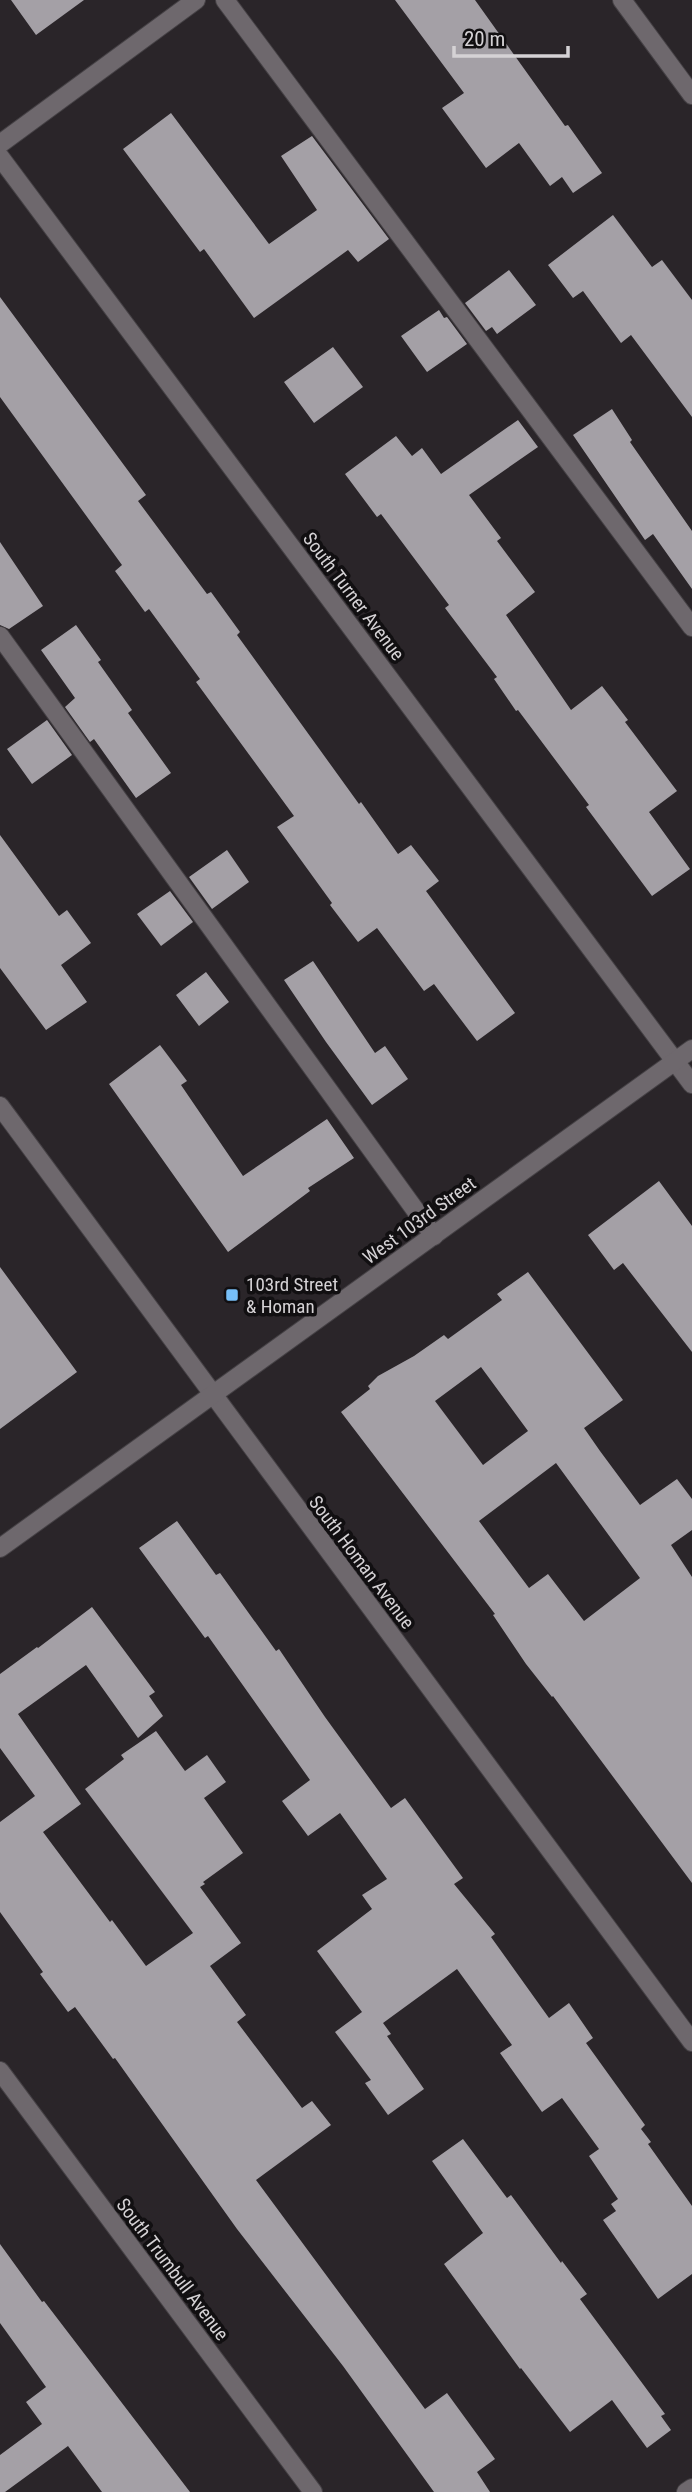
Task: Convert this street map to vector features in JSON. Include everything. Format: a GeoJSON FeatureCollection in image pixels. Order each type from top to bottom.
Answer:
{"type":"FeatureCollection","features":[{"type":"Feature","properties":{"kind":"street"},"geometry":{"type":"LineString","coordinates":[[0,144],[197,0]]}},
{"type":"Feature","properties":{"kind":"street"},"geometry":{"type":"LineString","coordinates":[[225,0],[692,627]]}},
{"type":"Feature","properties":{"kind":"street"},"geometry":{"type":"LineString","coordinates":[[622,0],[692,95]]}},
{"type":"Feature","properties":{"kind":"street","name":"South Turner Avenue"},"geometry":{"type":"LineString","coordinates":[[0,157],[692,1084]]}},
{"type":"Feature","properties":{"kind":"street"},"geometry":{"type":"LineString","coordinates":[[0,636],[434,1236]]}},
{"type":"Feature","properties":{"kind":"street","name":"West 103rd Street"},"geometry":{"type":"LineString","coordinates":[[0,1548],[692,1049]]}},
{"type":"Feature","properties":{"kind":"street","name":"South Homan Avenue"},"geometry":{"type":"LineString","coordinates":[[0,1106],[692,2042]]}},
{"type":"Feature","properties":{"kind":"street","name":"South Trumbull Avenue"},"geometry":{"type":"LineString","coordinates":[[0,2071],[313,2492]]}},
{"type":"Feature","properties":{"kind":"street"},"geometry":{"type":"LineString","coordinates":[[686,2492],[692,2488]]}},
{"type":"Feature","properties":{"kind":"building"},"geometry":{"type":"Polygon","coordinates":[[[11,0],[84,0],[36,35],[11,0]]]}},
{"type":"Feature","properties":{"kind":"building"},"geometry":{"type":"Polygon","coordinates":[[[395,0],[475,0],[602,173],[573,193],[562,177],[550,186],[519,143],[486,168],[442,108],[464,93],[395,0]]]}},
{"type":"Feature","properties":{"kind":"building"},"geometry":{"type":"Polygon","coordinates":[[[171,113],[269,244],[317,210],[281,156],[312,136],[389,239],[358,262],[348,250],[254,318],[204,249],[200,252],[123,149],[171,113]]]}},
{"type":"Feature","properties":{"kind":"building"},"geometry":{"type":"Polygon","coordinates":[[[613,215],[652,267],[662,260],[692,300],[692,417],[631,335],[621,343],[583,291],[573,298],[548,265],[613,215]]]}},
{"type":"Feature","properties":{"kind":"building"},"geometry":{"type":"Polygon","coordinates":[[[509,270],[536,305],[497,334],[492,327],[486,331],[465,303],[509,270]]]}},
{"type":"Feature","properties":{"kind":"building"},"geometry":{"type":"Polygon","coordinates":[[[0,297],[146,495],[138,501],[207,594],[211,592],[240,632],[237,635],[359,804],[361,802],[398,854],[411,845],[439,881],[426,891],[515,1013],[477,1041],[434,984],[424,991],[377,928],[358,942],[330,905],[332,903],[277,827],[294,816],[196,682],[200,679],[149,609],[145,612],[115,571],[122,565],[0,397],[0,297]]]}},
{"type":"Feature","properties":{"kind":"building"},"geometry":{"type":"Polygon","coordinates":[[[439,310],[467,344],[427,372],[401,336],[439,310]]]}},
{"type":"Feature","properties":{"kind":"building"},"geometry":{"type":"Polygon","coordinates":[[[333,347],[363,387],[314,423],[284,382],[333,347]]]}},
{"type":"Feature","properties":{"kind":"building"},"geometry":{"type":"Polygon","coordinates":[[[612,409],[632,440],[630,442],[692,531],[692,589],[653,534],[645,540],[573,435],[612,409]]]}},
{"type":"Feature","properties":{"kind":"building"},"geometry":{"type":"Polygon","coordinates":[[[518,420],[538,447],[469,495],[501,538],[497,541],[535,592],[506,615],[571,710],[602,686],[628,720],[625,722],[677,791],[649,812],[690,869],[652,896],[586,807],[589,805],[518,710],[516,711],[494,679],[497,677],[445,608],[449,605],[381,514],[377,517],[345,474],[396,436],[412,456],[422,448],[441,474],[518,420]]]}},
{"type":"Feature","properties":{"kind":"building"},"geometry":{"type":"Polygon","coordinates":[[[0,542],[43,606],[9,629],[0,625],[0,542]]]}},
{"type":"Feature","properties":{"kind":"building"},"geometry":{"type":"Polygon","coordinates":[[[76,625],[132,710],[128,713],[171,773],[136,798],[94,739],[90,742],[65,707],[75,698],[41,650],[76,625]]]}},
{"type":"Feature","properties":{"kind":"building"},"geometry":{"type":"Polygon","coordinates":[[[47,720],[72,755],[32,784],[7,749],[47,720]]]}},
{"type":"Feature","properties":{"kind":"building"},"geometry":{"type":"Polygon","coordinates":[[[0,835],[59,916],[67,910],[91,943],[61,965],[87,1002],[46,1030],[0,968],[0,835]]]}},
{"type":"Feature","properties":{"kind":"building"},"geometry":{"type":"Polygon","coordinates":[[[227,850],[249,882],[212,909],[189,877],[227,850]]]}},
{"type":"Feature","properties":{"kind":"building"},"geometry":{"type":"Polygon","coordinates":[[[170,891],[193,922],[161,946],[137,914],[170,891]]]}},
{"type":"Feature","properties":{"kind":"building"},"geometry":{"type":"Polygon","coordinates":[[[313,961],[375,1053],[385,1046],[408,1079],[372,1105],[284,980],[313,961]]]}},
{"type":"Feature","properties":{"kind":"building"},"geometry":{"type":"Polygon","coordinates":[[[206,972],[229,1002],[199,1026],[176,995],[206,972]]]}},
{"type":"Feature","properties":{"kind":"building"},"geometry":{"type":"Polygon","coordinates":[[[160,1045],[187,1081],[181,1085],[243,1176],[327,1119],[354,1158],[308,1188],[310,1191],[228,1252],[109,1084],[160,1045]]]}},
{"type":"Feature","properties":{"kind":"building"},"geometry":{"type":"Polygon","coordinates":[[[659,1181],[692,1226],[692,1352],[623,1263],[614,1270],[588,1235],[659,1181]]]}},
{"type":"Feature","properties":{"kind":"building"},"geometry":{"type":"Polygon","coordinates":[[[0,1267],[77,1372],[0,1429],[0,1267]]]}},
{"type":"Feature","properties":{"kind":"building"},"geometry":{"type":"Polygon","coordinates":[[[528,1272],[623,1400],[584,1428],[640,1505],[677,1479],[692,1499],[692,1530],[671,1545],[692,1577],[692,1883],[553,1696],[526,1664],[493,1615],[495,1614],[341,1412],[370,1389],[368,1386],[378,1376],[444,1335],[448,1339],[502,1300],[497,1294],[528,1272]],[[481,1367],[435,1401],[483,1465],[528,1431],[481,1367]],[[556,1463],[479,1521],[529,1588],[548,1574],[584,1621],[640,1578],[556,1463]]]}},
{"type":"Feature","properties":{"kind":"building"},"geometry":{"type":"Polygon","coordinates":[[[177,1521],[216,1575],[220,1573],[276,1651],[279,1649],[391,1808],[405,1798],[463,1878],[454,1884],[495,1934],[491,1937],[549,2018],[569,2003],[593,2038],[586,2043],[645,2125],[641,2129],[651,2142],[648,2144],[692,2206],[692,2274],[658,2299],[603,2220],[616,2211],[611,2204],[618,2199],[589,2156],[599,2149],[562,2098],[542,2112],[500,2053],[512,2045],[457,1969],[383,2023],[391,2034],[387,2036],[424,2089],[388,2115],[365,2083],[371,2080],[335,2032],[362,2012],[317,1951],[372,1909],[362,1895],[387,1879],[340,1813],[308,1836],[282,1801],[310,1780],[208,1636],[205,1638],[139,1548],[177,1521]]]}},
{"type":"Feature","properties":{"kind":"building"},"geometry":{"type":"Polygon","coordinates":[[[92,1607],[155,1692],[149,1696],[163,1716],[138,1738],[86,1665],[18,1714],[81,1804],[43,1832],[146,1966],[193,1933],[85,1789],[124,1759],[121,1755],[156,1731],[185,1771],[207,1755],[226,1782],[204,1798],[243,1853],[200,1887],[241,1943],[210,1966],[246,2015],[237,2022],[302,2108],[312,2101],[331,2125],[256,2180],[425,2409],[447,2393],[495,2459],[477,2472],[490,2492],[434,2492],[343,2366],[237,2229],[115,2058],[113,2059],[75,2007],[68,2012],[0,1912],[0,1822],[35,1796],[0,1748],[0,1674],[92,1607]]]}},
{"type":"Feature","properties":{"kind":"building"},"geometry":{"type":"Polygon","coordinates":[[[463,2139],[507,2198],[511,2195],[587,2294],[580,2299],[665,2414],[661,2416],[671,2430],[647,2448],[612,2400],[570,2432],[520,2369],[444,2264],[483,2233],[432,2161],[463,2139]]]}},
{"type":"Feature","properties":{"kind":"building"},"geometry":{"type":"Polygon","coordinates":[[[0,2244],[190,2492],[102,2492],[68,2446],[5,2492],[0,2492],[0,2455],[42,2424],[26,2402],[46,2387],[0,2323],[0,2244]]]}},
{"type":"Feature","properties":{"kind":"place","name":"103rd Street & Homan"},"geometry":{"type":"Point","coordinates":[232,1295]}}]}
